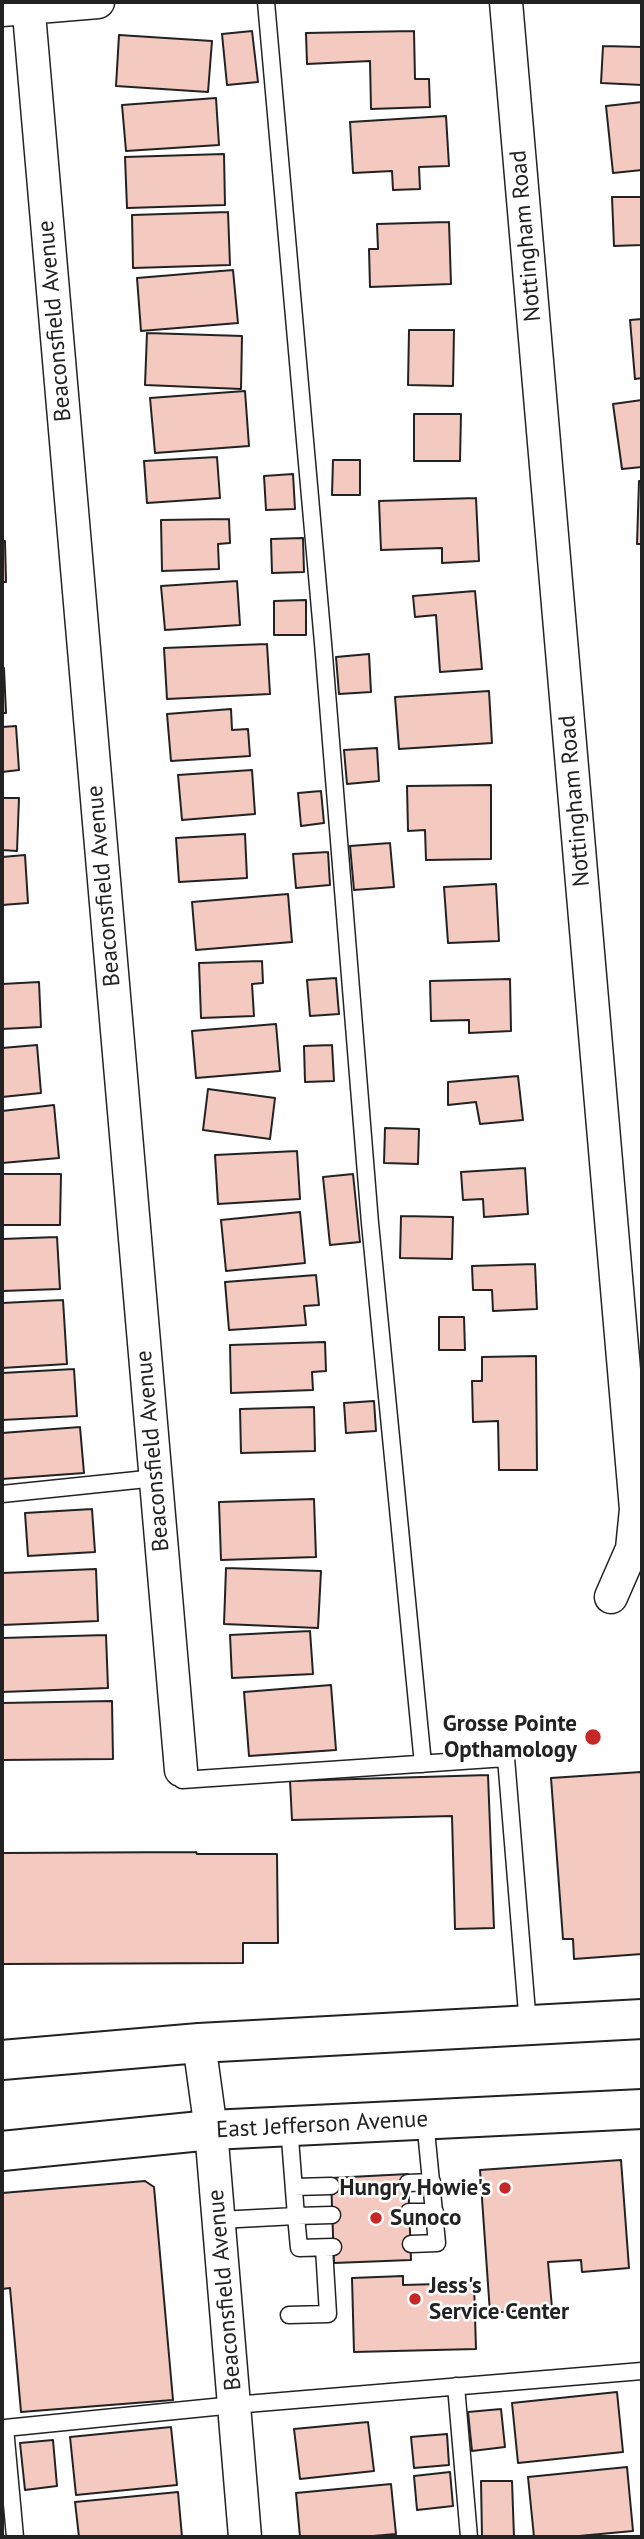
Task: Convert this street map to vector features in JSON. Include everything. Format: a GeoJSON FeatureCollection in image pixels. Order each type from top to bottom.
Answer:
{"type":"FeatureCollection","features":[{"type":"Feature","properties":{"kind":"main road"},"geometry":{"type":"LineString","coordinates":[[2,2060],[199,2043],[642,2019]]}},
{"type":"Feature","properties":{"kind":"main road","name":"East Jefferson Avenue"},"geometry":{"type":"LineString","coordinates":[[2,2151],[211,2130],[642,2109]]}},
{"type":"Feature","properties":{"kind":"street"},"geometry":{"type":"LineString","coordinates":[[19,6],[98,2]]}},
{"type":"Feature","properties":{"kind":"street","name":"Nottingham Road"},"geometry":{"type":"LineString","coordinates":[[506,2],[636,1509],[632,1549],[611,1597]]}},
{"type":"Feature","properties":{"kind":"street","name":"Beaconsfield Avenue"},"geometry":{"type":"LineString","coordinates":[[19,6],[181,1770]]}},
{"type":"Feature","properties":{"kind":"street","name":"Beaconsfield Avenue"},"geometry":{"type":"LineString","coordinates":[[199,2043],[211,2130],[245,2537]]}},
{"type":"Feature","properties":{"kind":"lane"},"geometry":{"type":"LineString","coordinates":[[266,2],[323,643],[370,1223],[423,1764]]}},
{"type":"Feature","properties":{"kind":"lane"},"geometry":{"type":"LineString","coordinates":[[2,1494],[156,1478]]}},
{"type":"Feature","properties":{"kind":"lane"},"geometry":{"type":"LineString","coordinates":[[181,1770],[182,1780],[506,1758],[528,2025]]}},
{"type":"Feature","properties":{"kind":"lane"},"geometry":{"type":"LineString","coordinates":[[411,2244],[436,2243],[425,2119]]}},
{"type":"Feature","properties":{"kind":"lane"},"geometry":{"type":"LineString","coordinates":[[289,2126],[299,2248],[329,2247],[328,2314],[289,2315]]}},
{"type":"Feature","properties":{"kind":"lane"},"geometry":{"type":"LineString","coordinates":[[408,2183],[432,2182]]}},
{"type":"Feature","properties":{"kind":"lane"},"geometry":{"type":"LineString","coordinates":[[294,2187],[331,2186]]}},
{"type":"Feature","properties":{"kind":"lane"},"geometry":{"type":"LineString","coordinates":[[410,2211],[435,2212]]}},
{"type":"Feature","properties":{"kind":"lane"},"geometry":{"type":"LineString","coordinates":[[219,2220],[332,2215]]}},
{"type":"Feature","properties":{"kind":"lane"},"geometry":{"type":"LineString","coordinates":[[15,2537],[5,2428],[234,2405],[642,2371]]}},
{"type":"Feature","properties":{"kind":"lane"},"geometry":{"type":"LineString","coordinates":[[456,2386],[469,2537]]}},
{"type":"Feature","properties":{"kind":"building"},"geometry":{"type":"Polygon","coordinates":[[[252,31],[258,82],[227,85],[222,34],[252,31]]]}},
{"type":"Feature","properties":{"kind":"building"},"geometry":{"type":"Polygon","coordinates":[[[414,31],[415,79],[429,79],[430,107],[371,109],[370,61],[307,64],[306,33],[414,31]]]}},
{"type":"Feature","properties":{"kind":"building"},"geometry":{"type":"Polygon","coordinates":[[[119,35],[212,41],[208,92],[116,86],[119,35]]]}},
{"type":"Feature","properties":{"kind":"building"},"geometry":{"type":"Polygon","coordinates":[[[603,46],[642,47],[642,85],[601,83],[603,46]]]}},
{"type":"Feature","properties":{"kind":"building"},"geometry":{"type":"Polygon","coordinates":[[[216,98],[219,145],[126,151],[122,105],[216,98]]]}},
{"type":"Feature","properties":{"kind":"building"},"geometry":{"type":"Polygon","coordinates":[[[642,102],[642,170],[613,173],[606,106],[642,102]]]}},
{"type":"Feature","properties":{"kind":"building"},"geometry":{"type":"Polygon","coordinates":[[[446,116],[449,166],[419,167],[420,189],[393,190],[392,171],[353,173],[350,122],[446,116]]]}},
{"type":"Feature","properties":{"kind":"building"},"geometry":{"type":"Polygon","coordinates":[[[224,154],[225,205],[127,208],[125,157],[224,154]]]}},
{"type":"Feature","properties":{"kind":"building"},"geometry":{"type":"Polygon","coordinates":[[[612,197],[642,197],[642,245],[614,246],[612,197]]]}},
{"type":"Feature","properties":{"kind":"building"},"geometry":{"type":"Polygon","coordinates":[[[228,212],[230,265],[133,268],[132,215],[228,212]]]}},
{"type":"Feature","properties":{"kind":"building"},"geometry":{"type":"Polygon","coordinates":[[[449,222],[451,284],[370,287],[369,249],[378,249],[377,224],[449,222]]]}},
{"type":"Feature","properties":{"kind":"building"},"geometry":{"type":"Polygon","coordinates":[[[233,270],[238,323],[141,331],[137,278],[233,270]]]}},
{"type":"Feature","properties":{"kind":"building"},"geometry":{"type":"Polygon","coordinates":[[[642,319],[642,378],[635,379],[630,320],[642,319]]]}},
{"type":"Feature","properties":{"kind":"building"},"geometry":{"type":"Polygon","coordinates":[[[409,330],[454,330],[453,386],[408,385],[409,330]]]}},
{"type":"Feature","properties":{"kind":"building"},"geometry":{"type":"Polygon","coordinates":[[[147,333],[242,336],[241,389],[145,385],[147,333]]]}},
{"type":"Feature","properties":{"kind":"building"},"geometry":{"type":"Polygon","coordinates":[[[245,391],[249,446],[155,453],[150,398],[245,391]]]}},
{"type":"Feature","properties":{"kind":"building"},"geometry":{"type":"Polygon","coordinates":[[[642,400],[642,467],[622,469],[613,404],[642,400]]]}},
{"type":"Feature","properties":{"kind":"building"},"geometry":{"type":"Polygon","coordinates":[[[414,414],[461,414],[460,461],[414,461],[414,414]]]}},
{"type":"Feature","properties":{"kind":"building"},"geometry":{"type":"Polygon","coordinates":[[[217,457],[220,498],[147,503],[144,461],[217,457]]]}},
{"type":"Feature","properties":{"kind":"building"},"geometry":{"type":"Polygon","coordinates":[[[333,460],[360,460],[360,495],[332,495],[333,460]]]}},
{"type":"Feature","properties":{"kind":"building"},"geometry":{"type":"Polygon","coordinates":[[[293,474],[295,509],[266,510],[264,476],[293,474]]]}},
{"type":"Feature","properties":{"kind":"building"},"geometry":{"type":"Polygon","coordinates":[[[639,481],[642,481],[642,544],[637,544],[639,481]]]}},
{"type":"Feature","properties":{"kind":"building"},"geometry":{"type":"Polygon","coordinates":[[[476,498],[479,561],[442,563],[442,548],[381,550],[379,501],[476,498]]]}},
{"type":"Feature","properties":{"kind":"building"},"geometry":{"type":"Polygon","coordinates":[[[229,519],[230,543],[218,544],[219,569],[162,571],[161,520],[229,519]]]}},
{"type":"Feature","properties":{"kind":"building"},"geometry":{"type":"Polygon","coordinates":[[[303,538],[304,572],[272,573],[271,539],[303,538]]]}},
{"type":"Feature","properties":{"kind":"building"},"geometry":{"type":"Polygon","coordinates":[[[2,541],[5,541],[6,582],[2,582],[2,541]]]}},
{"type":"Feature","properties":{"kind":"building"},"geometry":{"type":"Polygon","coordinates":[[[237,581],[240,625],[165,630],[161,586],[237,581]]]}},
{"type":"Feature","properties":{"kind":"building"},"geometry":{"type":"Polygon","coordinates":[[[475,591],[482,669],[440,672],[436,615],[415,617],[413,596],[475,591]]]}},
{"type":"Feature","properties":{"kind":"building"},"geometry":{"type":"Polygon","coordinates":[[[306,600],[306,635],[274,635],[274,601],[306,600]]]}},
{"type":"Feature","properties":{"kind":"building"},"geometry":{"type":"Polygon","coordinates":[[[267,644],[270,694],[167,699],[164,648],[267,644]]]}},
{"type":"Feature","properties":{"kind":"building"},"geometry":{"type":"Polygon","coordinates":[[[369,654],[371,692],[339,694],[336,657],[369,654]]]}},
{"type":"Feature","properties":{"kind":"building"},"geometry":{"type":"Polygon","coordinates":[[[4,668],[6,713],[2,713],[4,668]]]}},
{"type":"Feature","properties":{"kind":"building"},"geometry":{"type":"Polygon","coordinates":[[[489,691],[492,743],[399,749],[395,697],[489,691]]]}},
{"type":"Feature","properties":{"kind":"building"},"geometry":{"type":"Polygon","coordinates":[[[231,709],[232,730],[248,729],[250,756],[171,761],[167,714],[231,709]]]}},
{"type":"Feature","properties":{"kind":"building"},"geometry":{"type":"Polygon","coordinates":[[[16,726],[19,770],[2,772],[2,727],[16,726]]]}},
{"type":"Feature","properties":{"kind":"building"},"geometry":{"type":"Polygon","coordinates":[[[377,748],[379,781],[347,784],[344,750],[377,748]]]}},
{"type":"Feature","properties":{"kind":"building"},"geometry":{"type":"Polygon","coordinates":[[[252,770],[255,814],[182,820],[178,775],[252,770]]]}},
{"type":"Feature","properties":{"kind":"building"},"geometry":{"type":"Polygon","coordinates":[[[491,785],[491,859],[426,860],[425,830],[408,831],[407,786],[491,785]]]}},
{"type":"Feature","properties":{"kind":"building"},"geometry":{"type":"Polygon","coordinates":[[[321,791],[324,823],[301,826],[298,793],[321,791]]]}},
{"type":"Feature","properties":{"kind":"building"},"geometry":{"type":"Polygon","coordinates":[[[2,798],[19,798],[17,851],[2,850],[2,798]]]}},
{"type":"Feature","properties":{"kind":"building"},"geometry":{"type":"Polygon","coordinates":[[[245,834],[247,878],[179,882],[176,838],[245,834]]]}},
{"type":"Feature","properties":{"kind":"building"},"geometry":{"type":"Polygon","coordinates":[[[390,843],[394,887],[354,890],[350,846],[390,843]]]}},
{"type":"Feature","properties":{"kind":"building"},"geometry":{"type":"Polygon","coordinates":[[[328,852],[330,885],[296,888],[293,854],[328,852]]]}},
{"type":"Feature","properties":{"kind":"building"},"geometry":{"type":"Polygon","coordinates":[[[25,855],[28,903],[2,905],[2,857],[25,855]]]}},
{"type":"Feature","properties":{"kind":"building"},"geometry":{"type":"Polygon","coordinates":[[[496,884],[499,941],[448,943],[444,887],[496,884]]]}},
{"type":"Feature","properties":{"kind":"building"},"geometry":{"type":"Polygon","coordinates":[[[288,894],[292,942],[196,950],[192,902],[288,894]]]}},
{"type":"Feature","properties":{"kind":"building"},"geometry":{"type":"Polygon","coordinates":[[[262,961],[263,983],[252,984],[254,1016],[201,1018],[199,963],[262,961]]]}},
{"type":"Feature","properties":{"kind":"building"},"geometry":{"type":"Polygon","coordinates":[[[336,978],[339,1014],[310,1016],[307,980],[336,978]]]}},
{"type":"Feature","properties":{"kind":"building"},"geometry":{"type":"Polygon","coordinates":[[[510,979],[511,1031],[469,1033],[469,1020],[431,1021],[430,981],[510,979]]]}},
{"type":"Feature","properties":{"kind":"building"},"geometry":{"type":"Polygon","coordinates":[[[39,982],[41,1027],[2,1029],[2,984],[39,982]]]}},
{"type":"Feature","properties":{"kind":"building"},"geometry":{"type":"Polygon","coordinates":[[[276,1024],[280,1071],[196,1078],[192,1031],[276,1024]]]}},
{"type":"Feature","properties":{"kind":"building"},"geometry":{"type":"Polygon","coordinates":[[[37,1045],[41,1093],[2,1097],[2,1048],[37,1045]]]}},
{"type":"Feature","properties":{"kind":"building"},"geometry":{"type":"Polygon","coordinates":[[[332,1045],[334,1081],[305,1082],[304,1046],[332,1045]]]}},
{"type":"Feature","properties":{"kind":"building"},"geometry":{"type":"Polygon","coordinates":[[[518,1076],[523,1120],[480,1124],[476,1102],[448,1105],[448,1082],[518,1076]]]}},
{"type":"Feature","properties":{"kind":"building"},"geometry":{"type":"Polygon","coordinates":[[[208,1089],[275,1098],[270,1139],[203,1130],[208,1089]]]}},
{"type":"Feature","properties":{"kind":"building"},"geometry":{"type":"Polygon","coordinates":[[[54,1105],[59,1158],[2,1163],[2,1111],[54,1105]]]}},
{"type":"Feature","properties":{"kind":"building"},"geometry":{"type":"Polygon","coordinates":[[[385,1128],[419,1129],[418,1164],[384,1163],[385,1128]]]}},
{"type":"Feature","properties":{"kind":"building"},"geometry":{"type":"Polygon","coordinates":[[[297,1151],[300,1199],[218,1204],[215,1155],[297,1151]]]}},
{"type":"Feature","properties":{"kind":"building"},"geometry":{"type":"Polygon","coordinates":[[[525,1168],[528,1214],[484,1217],[483,1199],[463,1200],[461,1172],[525,1168]]]}},
{"type":"Feature","properties":{"kind":"building"},"geometry":{"type":"Polygon","coordinates":[[[2,1174],[61,1174],[60,1225],[2,1225],[2,1174]]]}},
{"type":"Feature","properties":{"kind":"building"},"geometry":{"type":"Polygon","coordinates":[[[353,1174],[360,1242],[330,1245],[323,1177],[353,1174]]]}},
{"type":"Feature","properties":{"kind":"building"},"geometry":{"type":"Polygon","coordinates":[[[300,1212],[305,1263],[226,1271],[221,1220],[300,1212]]]}},
{"type":"Feature","properties":{"kind":"building"},"geometry":{"type":"Polygon","coordinates":[[[401,1216],[453,1217],[452,1259],[400,1258],[401,1216]]]}},
{"type":"Feature","properties":{"kind":"building"},"geometry":{"type":"Polygon","coordinates":[[[57,1237],[60,1289],[2,1291],[2,1239],[57,1237]]]}},
{"type":"Feature","properties":{"kind":"building"},"geometry":{"type":"Polygon","coordinates":[[[535,1264],[537,1309],[493,1311],[492,1290],[473,1290],[472,1266],[535,1264]]]}},
{"type":"Feature","properties":{"kind":"building"},"geometry":{"type":"Polygon","coordinates":[[[316,1275],[319,1305],[304,1306],[306,1325],[229,1330],[225,1282],[316,1275]]]}},
{"type":"Feature","properties":{"kind":"building"},"geometry":{"type":"Polygon","coordinates":[[[63,1300],[67,1364],[2,1368],[2,1303],[63,1300]]]}},
{"type":"Feature","properties":{"kind":"building"},"geometry":{"type":"Polygon","coordinates":[[[439,1317],[464,1317],[465,1350],[439,1350],[439,1317]]]}},
{"type":"Feature","properties":{"kind":"building"},"geometry":{"type":"Polygon","coordinates":[[[325,1342],[326,1371],[312,1372],[313,1390],[231,1393],[230,1345],[325,1342]]]}},
{"type":"Feature","properties":{"kind":"building"},"geometry":{"type":"Polygon","coordinates":[[[536,1356],[537,1470],[499,1470],[498,1421],[473,1422],[472,1381],[482,1381],[482,1357],[536,1356]]]}},
{"type":"Feature","properties":{"kind":"building"},"geometry":{"type":"Polygon","coordinates":[[[74,1369],[77,1416],[2,1420],[2,1373],[74,1369]]]}},
{"type":"Feature","properties":{"kind":"building"},"geometry":{"type":"Polygon","coordinates":[[[374,1401],[376,1431],[346,1433],[344,1403],[374,1401]]]}},
{"type":"Feature","properties":{"kind":"building"},"geometry":{"type":"Polygon","coordinates":[[[314,1407],[315,1451],[241,1453],[240,1409],[314,1407]]]}},
{"type":"Feature","properties":{"kind":"building"},"geometry":{"type":"Polygon","coordinates":[[[80,1427],[84,1473],[2,1479],[2,1433],[80,1427]]]}},
{"type":"Feature","properties":{"kind":"building"},"geometry":{"type":"Polygon","coordinates":[[[314,1499],[316,1557],[221,1560],[219,1502],[314,1499]]]}},
{"type":"Feature","properties":{"kind":"building"},"geometry":{"type":"Polygon","coordinates":[[[92,1509],[95,1552],[28,1556],[25,1513],[92,1509]]]}},
{"type":"Feature","properties":{"kind":"building"},"geometry":{"type":"Polygon","coordinates":[[[226,1568],[321,1571],[318,1628],[224,1624],[226,1568]]]}},
{"type":"Feature","properties":{"kind":"building"},"geometry":{"type":"Polygon","coordinates":[[[96,1569],[98,1621],[2,1625],[2,1573],[96,1569]]]}},
{"type":"Feature","properties":{"kind":"building"},"geometry":{"type":"Polygon","coordinates":[[[310,1631],[313,1674],[232,1678],[230,1635],[310,1631]]]}},
{"type":"Feature","properties":{"kind":"building"},"geometry":{"type":"Polygon","coordinates":[[[106,1635],[108,1688],[2,1692],[2,1638],[106,1635]]]}},
{"type":"Feature","properties":{"kind":"building"},"geometry":{"type":"Polygon","coordinates":[[[331,1685],[336,1750],[249,1756],[244,1692],[331,1685]]]}},
{"type":"Feature","properties":{"kind":"building"},"geometry":{"type":"Polygon","coordinates":[[[112,1701],[113,1759],[2,1760],[2,1703],[112,1701]]]}},
{"type":"Feature","properties":{"kind":"building"},"geometry":{"type":"Polygon","coordinates":[[[641,1772],[642,1954],[574,1959],[573,1939],[563,1939],[551,1778],[641,1772]]]}},
{"type":"Feature","properties":{"kind":"building"},"geometry":{"type":"Polygon","coordinates":[[[488,1775],[494,1928],[455,1929],[452,1816],[292,1820],[290,1781],[488,1775]]]}},
{"type":"Feature","properties":{"kind":"building"},"geometry":{"type":"Polygon","coordinates":[[[2,1853],[277,1854],[278,1943],[243,1943],[243,1963],[2,1964],[2,1853]]]}},
{"type":"Feature","properties":{"kind":"building"},"geometry":{"type":"Polygon","coordinates":[[[621,2160],[629,2268],[582,2272],[581,2260],[548,2262],[552,2308],[490,2313],[480,2170],[621,2160]]]}},
{"type":"Feature","properties":{"kind":"building"},"geometry":{"type":"Polygon","coordinates":[[[408,2174],[411,2260],[334,2263],[331,2178],[408,2174]]]}},
{"type":"Feature","properties":{"kind":"building"},"geometry":{"type":"Polygon","coordinates":[[[145,2181],[154,2187],[173,2400],[21,2412],[10,2288],[2,2289],[2,2193],[145,2181]]]}},
{"type":"Feature","properties":{"kind":"building"},"geometry":{"type":"Polygon","coordinates":[[[403,2276],[403,2285],[474,2283],[476,2349],[354,2352],[352,2278],[403,2276]]]}},
{"type":"Feature","properties":{"kind":"building"},"geometry":{"type":"Polygon","coordinates":[[[617,2392],[623,2452],[518,2463],[512,2403],[617,2392]]]}},
{"type":"Feature","properties":{"kind":"building"},"geometry":{"type":"Polygon","coordinates":[[[501,2409],[505,2447],[472,2451],[468,2412],[501,2409]]]}},
{"type":"Feature","properties":{"kind":"building"},"geometry":{"type":"Polygon","coordinates":[[[368,2422],[374,2471],[300,2479],[294,2429],[368,2422]]]}},
{"type":"Feature","properties":{"kind":"building"},"geometry":{"type":"Polygon","coordinates":[[[171,2427],[177,2485],[76,2495],[70,2437],[171,2427]]]}},
{"type":"Feature","properties":{"kind":"building"},"geometry":{"type":"Polygon","coordinates":[[[447,2434],[449,2465],[414,2468],[411,2437],[447,2434]]]}},
{"type":"Feature","properties":{"kind":"building"},"geometry":{"type":"Polygon","coordinates":[[[53,2440],[57,2486],[25,2490],[20,2443],[53,2440]]]}},
{"type":"Feature","properties":{"kind":"building"},"geometry":{"type":"Polygon","coordinates":[[[627,2467],[633,2531],[534,2537],[528,2477],[627,2467]]]}},
{"type":"Feature","properties":{"kind":"building"},"geometry":{"type":"Polygon","coordinates":[[[450,2472],[453,2506],[417,2510],[414,2476],[450,2472]]]}},
{"type":"Feature","properties":{"kind":"building"},"geometry":{"type":"Polygon","coordinates":[[[481,2481],[512,2481],[514,2537],[482,2537],[481,2481]]]}},
{"type":"Feature","properties":{"kind":"building"},"geometry":{"type":"Polygon","coordinates":[[[391,2484],[396,2534],[300,2537],[296,2493],[391,2484]]]}},
{"type":"Feature","properties":{"kind":"building"},"geometry":{"type":"Polygon","coordinates":[[[178,2492],[182,2537],[79,2537],[75,2502],[178,2492]]]}},
{"type":"Feature","properties":{"kind":"place","name":"Grosse Pointe Opthamology"},"geometry":{"type":"Point","coordinates":[593,1737]}},
{"type":"Feature","properties":{"kind":"place","name":"Hungry Howie's"},"geometry":{"type":"Point","coordinates":[505,2188]}},
{"type":"Feature","properties":{"kind":"place","name":"Sunoco"},"geometry":{"type":"Point","coordinates":[376,2218]}},
{"type":"Feature","properties":{"kind":"place","name":"Jess's Service Center"},"geometry":{"type":"Point","coordinates":[415,2299]}}]}
